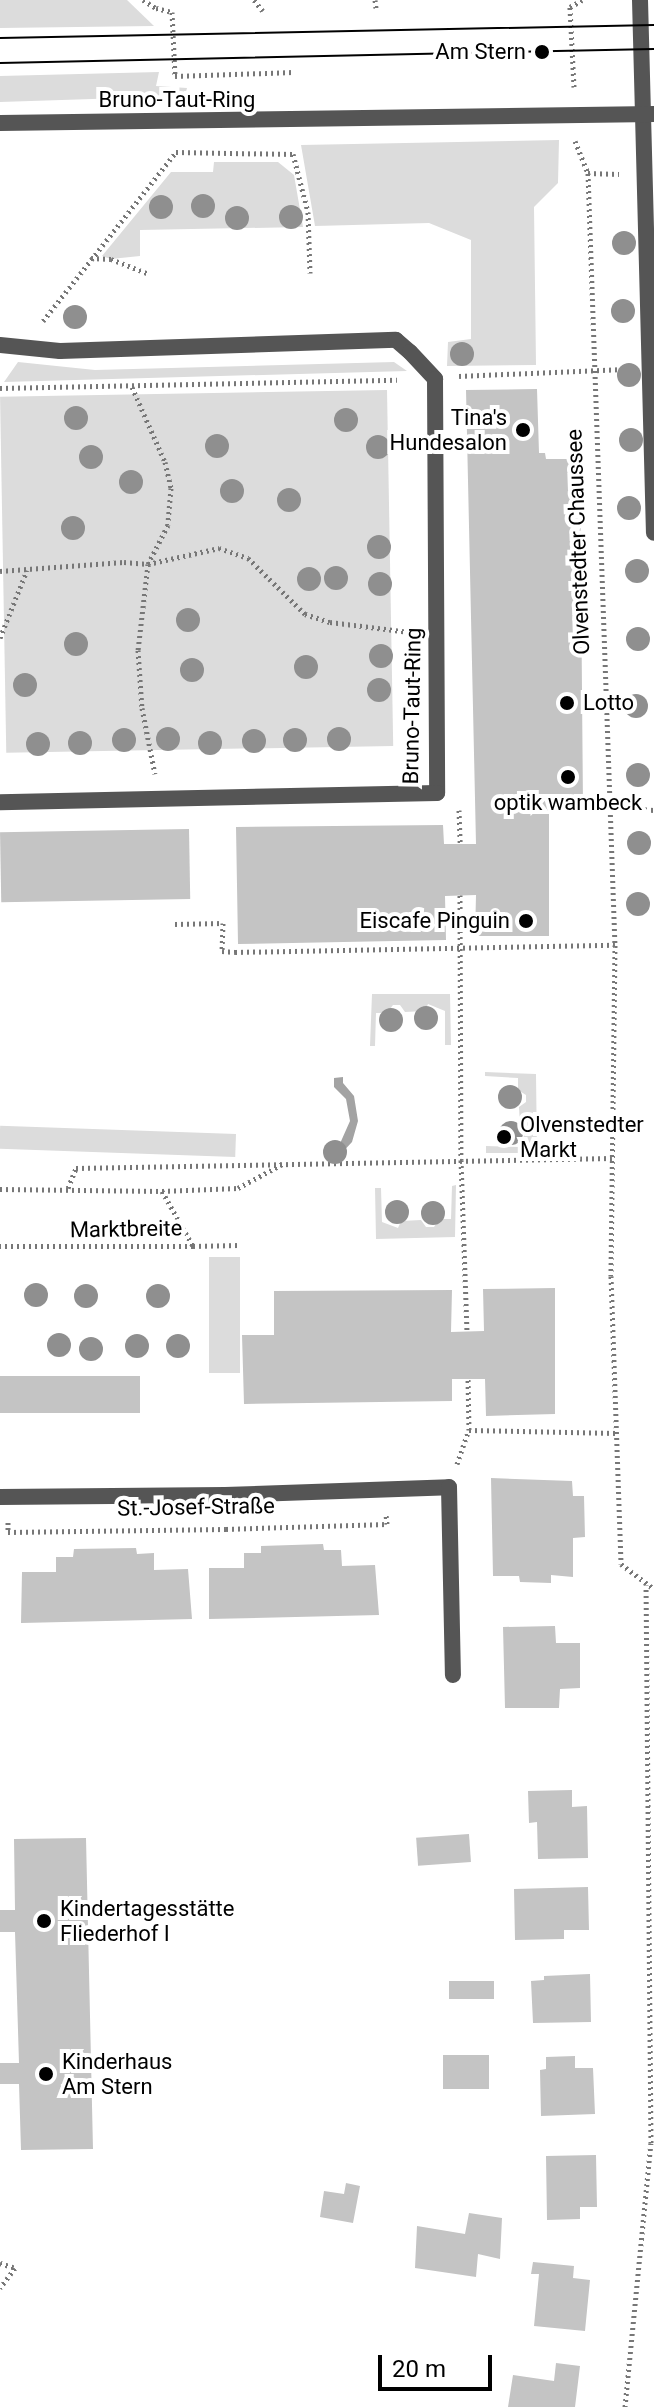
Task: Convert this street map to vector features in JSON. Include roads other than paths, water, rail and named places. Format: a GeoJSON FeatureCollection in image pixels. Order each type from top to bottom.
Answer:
{"type":"FeatureCollection","features":[{"type":"Feature","properties":{"kind":"street"},"geometry":{"type":"LineString","coordinates":[[640,0],[648,114],[654,533]]}},
{"type":"Feature","properties":{"kind":"street","name":"Bruno-Taut-Ring"},"geometry":{"type":"LineString","coordinates":[[0,123],[648,114]]}},
{"type":"Feature","properties":{"kind":"street","name":"Bruno-Taut-Ring"},"geometry":{"type":"LineString","coordinates":[[0,345],[60,351],[396,340],[435,379],[437,793],[0,802]]}},
{"type":"Feature","properties":{"kind":"street","name":"St.-Josef-Straße"},"geometry":{"type":"LineString","coordinates":[[3,1497],[449,1487],[453,1675]]}},
{"type":"Feature","properties":{"kind":"tram line"},"geometry":{"type":"LineString","coordinates":[[0,38],[654,25]]}},
{"type":"Feature","properties":{"kind":"tram line"},"geometry":{"type":"LineString","coordinates":[[0,63],[654,49]]}},
{"type":"Feature","properties":{"kind":"place","name":"Am Stern"},"geometry":{"type":"Point","coordinates":[542,52]}},
{"type":"Feature","properties":{"kind":"place","name":"Tina's Hundesalon"},"geometry":{"type":"Point","coordinates":[523,430]}},
{"type":"Feature","properties":{"kind":"place","name":"Lotto"},"geometry":{"type":"Point","coordinates":[567,703]}},
{"type":"Feature","properties":{"kind":"place","name":"optik wambeck"},"geometry":{"type":"Point","coordinates":[568,777]}},
{"type":"Feature","properties":{"kind":"place","name":"Eiscafe Pinguin"},"geometry":{"type":"Point","coordinates":[526,921]}},
{"type":"Feature","properties":{"kind":"place","name":"Olvenstedter Markt"},"geometry":{"type":"Point","coordinates":[504,1137]}},
{"type":"Feature","properties":{"kind":"place","name":"Kindertagesstätte Fliederhof I"},"geometry":{"type":"Point","coordinates":[44,1921]}},
{"type":"Feature","properties":{"kind":"place","name":"Kinderhaus Am Stern"},"geometry":{"type":"Point","coordinates":[46,2074]}}]}
